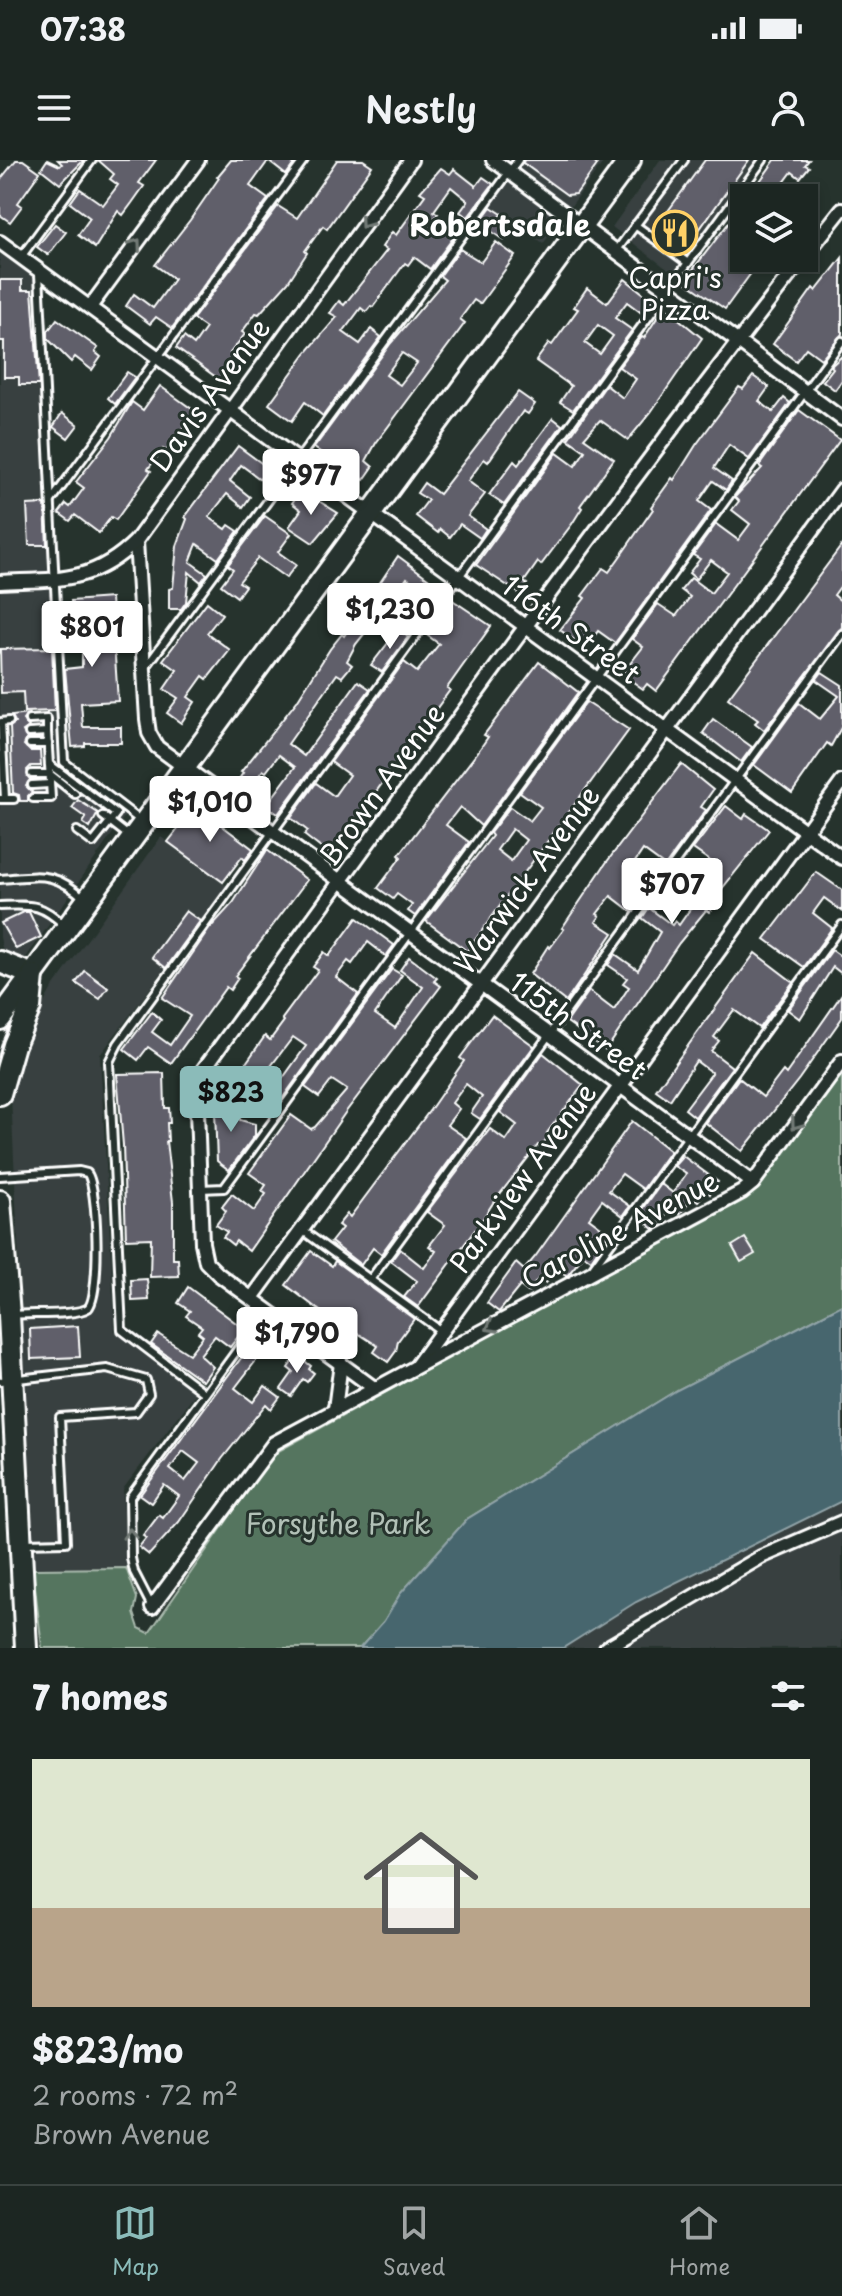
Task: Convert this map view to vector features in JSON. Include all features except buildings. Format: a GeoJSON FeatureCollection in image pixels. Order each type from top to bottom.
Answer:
{"type":"FeatureCollection","features":[{"type":"Feature","properties":{"kind":"main road"},"geometry":{"type":"LineString","coordinates":[[0,1019],[629,160]]}},
{"type":"Feature","properties":{"kind":"main road"},"geometry":{"type":"LineString","coordinates":[[0,962],[33,975]]}},
{"type":"Feature","properties":{"kind":"main road"},"geometry":{"type":"LineString","coordinates":[[0,1094],[14,1045],[30,1007],[33,975]]}},
{"type":"Feature","properties":{"kind":"main road"},"geometry":{"type":"LineString","coordinates":[[0,1201],[9,1315],[6,1380],[21,1543],[26,1648]]}},
{"type":"Feature","properties":{"kind":"street"},"geometry":{"type":"LineString","coordinates":[[90,307],[198,160]]}},
{"type":"Feature","properties":{"kind":"street","name":"Davis Avenue"},"geometry":{"type":"LineString","coordinates":[[0,582],[55,579],[99,570],[136,541],[411,160]]}},
{"type":"Feature","properties":{"kind":"street"},"geometry":{"type":"LineString","coordinates":[[493,160],[842,419]]}},
{"type":"Feature","properties":{"kind":"street","name":"Brown Avenue"},"geometry":{"type":"LineString","coordinates":[[818,240],[842,209]]}},
{"type":"Feature","properties":{"kind":"street","name":"116th Street"},"geometry":{"type":"LineString","coordinates":[[0,242],[842,858]]}},
{"type":"Feature","properties":{"kind":"street","name":"Brown Avenue"},"geometry":{"type":"LineString","coordinates":[[252,1298],[206,1262],[202,1243],[196,1095],[200,1074],[738,341],[793,272]]}},
{"type":"Feature","properties":{"kind":"street","name":"Warwick Avenue"},"geometry":{"type":"LineString","coordinates":[[252,1298],[842,490]]}},
{"type":"Feature","properties":{"kind":"street","name":"115th Street"},"geometry":{"type":"LineString","coordinates":[[136,541],[149,733],[157,747],[753,1183]]}},
{"type":"Feature","properties":{"kind":"street","name":"Parkview Avenue"},"geometry":{"type":"LineString","coordinates":[[415,1367],[842,782]]}},
{"type":"Feature","properties":{"kind":"street","name":"Caroline Avenue"},"geometry":{"type":"LineString","coordinates":[[374,1388],[460,1345],[742,1192],[753,1183],[842,1061]]}},
{"type":"Feature","properties":{"kind":"street"},"geometry":{"type":"LineString","coordinates":[[152,1607],[274,1443],[374,1388],[252,1298]]}},
{"type":"Feature","properties":{"kind":"street"},"geometry":{"type":"LineString","coordinates":[[441,1331],[452,1334],[460,1345]]}},
{"type":"Feature","properties":{"kind":"street"},"geometry":{"type":"LineString","coordinates":[[335,1409],[341,1363]]}},
{"type":"Feature","properties":{"kind":"street"},"geometry":{"type":"LineString","coordinates":[[606,1648],[761,1557],[842,1522]]}},
{"type":"Feature","properties":{"kind":"lane"},"geometry":{"type":"LineString","coordinates":[[21,257],[92,160]]}},
{"type":"Feature","properties":{"kind":"lane"},"geometry":{"type":"LineString","coordinates":[[51,501],[304,160]]}},
{"type":"Feature","properties":{"kind":"lane"},"geometry":{"type":"LineString","coordinates":[[144,670],[518,160]]}},
{"type":"Feature","properties":{"kind":"lane"},"geometry":{"type":"LineString","coordinates":[[616,251],[684,160]]}},
{"type":"Feature","properties":{"kind":"lane"},"geometry":{"type":"LineString","coordinates":[[205,1393],[122,1330],[109,1062],[118,1044],[272,831],[763,160]]}},
{"type":"Feature","properties":{"kind":"lane"},"geometry":{"type":"LineString","coordinates":[[635,225],[688,263]]}},
{"type":"Feature","properties":{"kind":"lane"},"geometry":{"type":"LineString","coordinates":[[39,270],[64,762],[139,832]]}},
{"type":"Feature","properties":{"kind":"lane"},"geometry":{"type":"LineString","coordinates":[[200,1189],[224,1188],[842,341]]}},
{"type":"Feature","properties":{"kind":"lane"},"geometry":{"type":"LineString","coordinates":[[370,1280],[842,634]]}},
{"type":"Feature","properties":{"kind":"lane"},"geometry":{"type":"LineString","coordinates":[[29,720],[47,719],[50,774],[51,798],[33,798]]}},
{"type":"Feature","properties":{"kind":"lane"},"geometry":{"type":"LineString","coordinates":[[9,721],[1,722],[4,734],[2,799],[14,799]]}},
{"type":"Feature","properties":{"kind":"lane"},"geometry":{"type":"LineString","coordinates":[[29,733],[47,732]]}},
{"type":"Feature","properties":{"kind":"lane"},"geometry":{"type":"LineString","coordinates":[[30,744],[48,744]]}},
{"type":"Feature","properties":{"kind":"lane"},"geometry":{"type":"LineString","coordinates":[[2,746],[11,745]]}},
{"type":"Feature","properties":{"kind":"lane"},"geometry":{"type":"LineString","coordinates":[[49,764],[116,814],[93,843],[77,831]]}},
{"type":"Feature","properties":{"kind":"lane"},"geometry":{"type":"LineString","coordinates":[[32,774],[50,774],[75,794]]}},
{"type":"Feature","properties":{"kind":"lane"},"geometry":{"type":"LineString","coordinates":[[4,775],[12,775]]}},
{"type":"Feature","properties":{"kind":"lane"},"geometry":{"type":"LineString","coordinates":[[32,785],[50,784]]}},
{"type":"Feature","properties":{"kind":"lane"},"geometry":{"type":"LineString","coordinates":[[4,786],[13,786]]}},
{"type":"Feature","properties":{"kind":"lane"},"geometry":{"type":"LineString","coordinates":[[103,816],[139,832]]}},
{"type":"Feature","properties":{"kind":"lane"},"geometry":{"type":"LineString","coordinates":[[0,879],[51,877],[68,883],[87,901]]}},
{"type":"Feature","properties":{"kind":"lane"},"geometry":{"type":"LineString","coordinates":[[0,906],[36,906],[50,912],[68,928]]}},
{"type":"Feature","properties":{"kind":"lane"},"geometry":{"type":"LineString","coordinates":[[589,1273],[842,925]]}},
{"type":"Feature","properties":{"kind":"lane"},"geometry":{"type":"LineString","coordinates":[[0,1176],[79,1171],[87,1173],[93,1185],[96,1283],[93,1301],[81,1311],[9,1315]]}},
{"type":"Feature","properties":{"kind":"lane"},"geometry":{"type":"LineString","coordinates":[[301,1230],[441,1331]]}},
{"type":"Feature","properties":{"kind":"lane"},"geometry":{"type":"LineString","coordinates":[[152,1607],[134,1572],[131,1558],[130,1497],[267,1309]]}},
{"type":"Feature","properties":{"kind":"lane"},"geometry":{"type":"LineString","coordinates":[[6,1380],[107,1369],[146,1380],[149,1394],[136,1412],[60,1417],[66,1542],[21,1543]]}},
{"type":"Feature","properties":{"kind":"shaded area"},"geometry":{"type":"Polygon","coordinates":[[[513,160],[605,160],[543,244],[483,201],[513,160]]]}},
{"type":"Feature","properties":{"kind":"shaded area"},"geometry":{"type":"Polygon","coordinates":[[[660,160],[757,160],[740,184],[730,184],[730,198],[675,275],[612,227],[660,160]]]}},
{"type":"Feature","properties":{"kind":"shaded area"},"geometry":{"type":"Polygon","coordinates":[[[0,254],[46,285],[71,763],[131,807],[23,962],[4,958],[0,937],[0,254]]]}},
{"type":"Feature","properties":{"kind":"shaded area"},"geometry":{"type":"Polygon","coordinates":[[[161,837],[227,886],[100,1055],[115,1331],[197,1392],[123,1489],[126,1568],[33,1569],[11,1095],[22,1042],[51,990],[161,837]]]}},
{"type":"Feature","properties":{"kind":"shaded area"},"geometry":{"type":"Polygon","coordinates":[[[842,1501],[842,1648],[563,1648],[636,1602],[842,1501]]]}},
{"type":"Feature","properties":{"kind":"green space","name":"Forsythe Park"},"geometry":{"type":"Polygon","coordinates":[[[842,1073],[842,1305],[677,1390],[467,1519],[400,1594],[384,1621],[360,1648],[42,1648],[33,1569],[126,1568],[137,1598],[134,1613],[139,1628],[149,1633],[273,1454],[752,1192],[842,1073]]]}},
{"type":"Feature","properties":{"kind":"water"},"geometry":{"type":"Polygon","coordinates":[[[842,1305],[842,1501],[636,1602],[563,1648],[360,1648],[384,1621],[400,1594],[467,1519],[677,1390],[842,1305]]]}},
{"type":"Feature","properties":{"kind":"place","name":"Capri's Pizza"},"geometry":{"type":"Point","coordinates":[675,233]}},
{"type":"Feature","properties":{"kind":"district","name":"Robertsdale"},"geometry":{"type":"Point","coordinates":[500,226]}}]}
